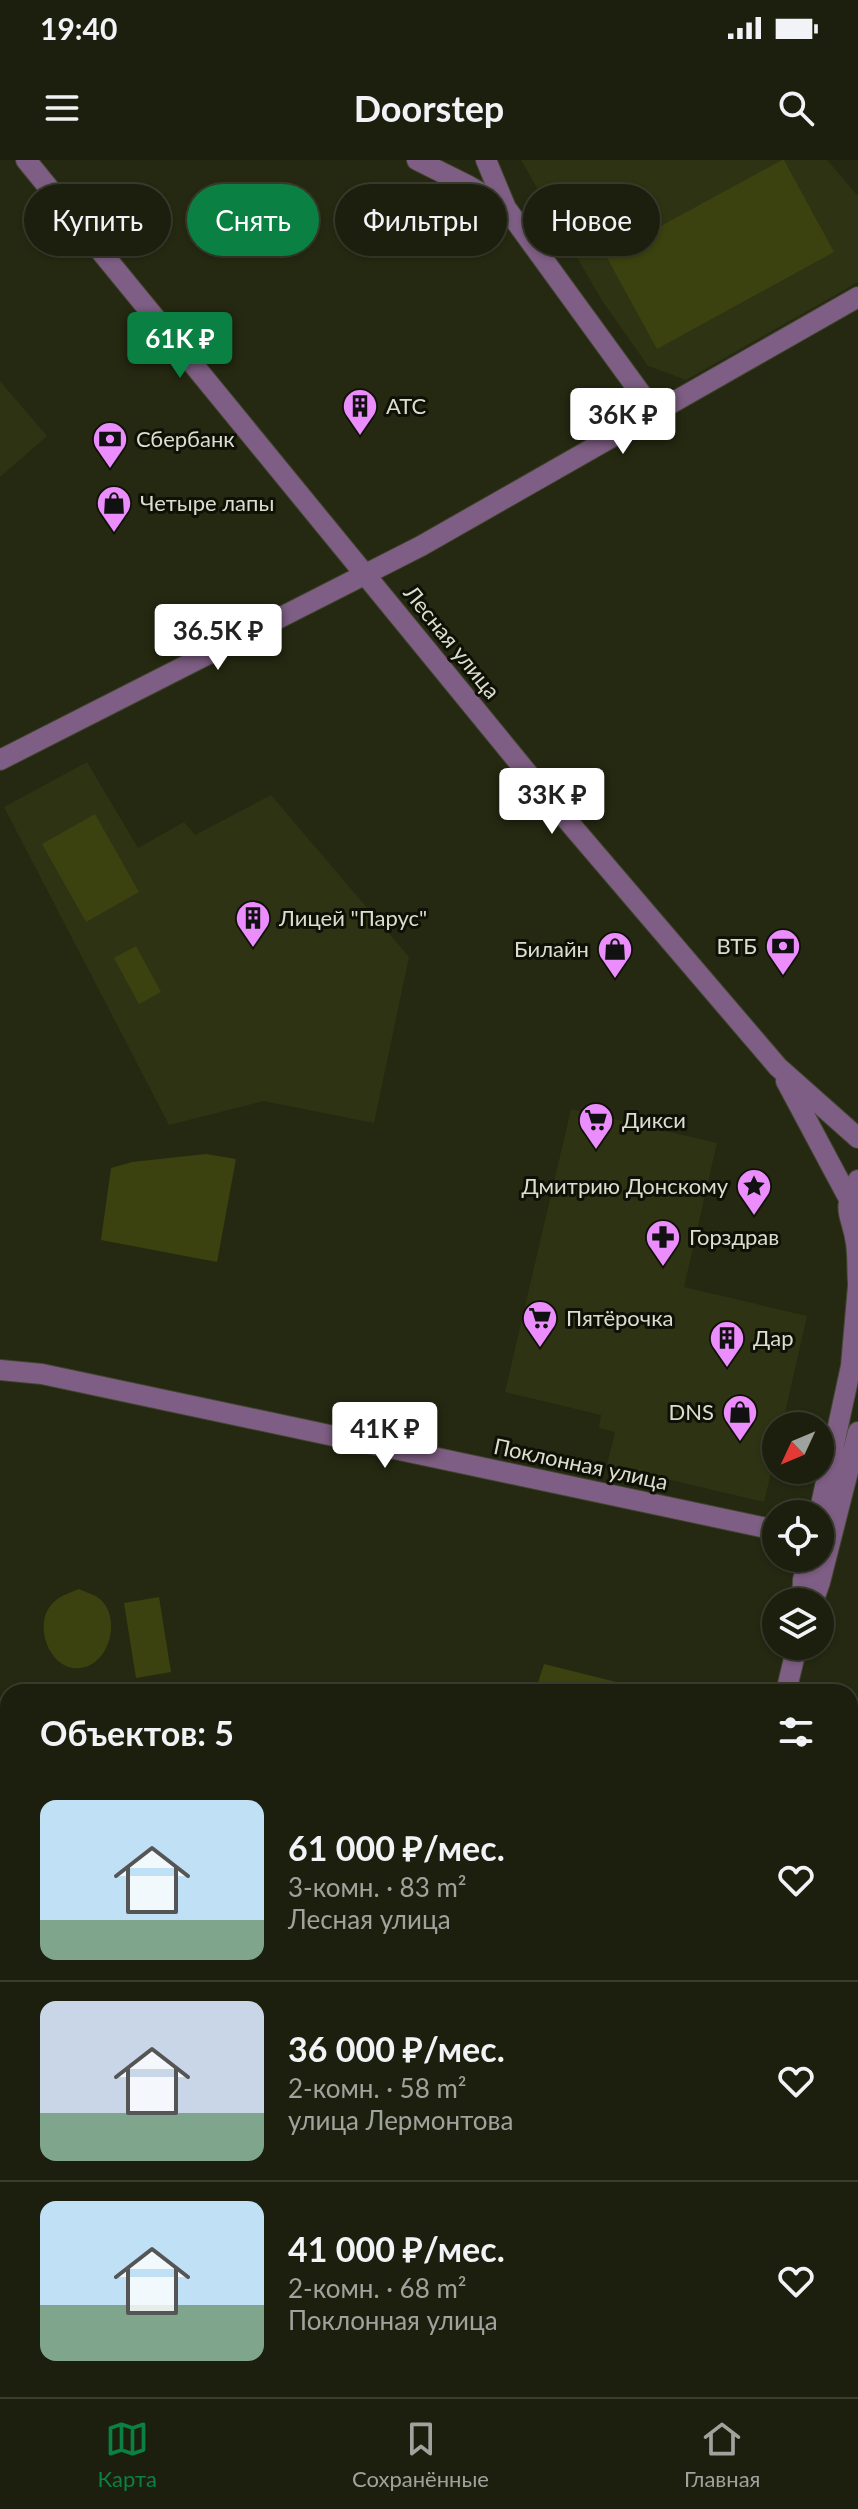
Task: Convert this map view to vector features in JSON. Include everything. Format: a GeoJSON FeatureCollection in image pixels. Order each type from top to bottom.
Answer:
{"type":"FeatureCollection","features":[{"type":"Feature","properties":{"kind":"street","name":"Лесная улица"},"geometry":{"type":"LineString","coordinates":[[26,160],[367,573],[543,792],[778,1067],[858,1138]]}},
{"type":"Feature","properties":{"kind":"street"},"geometry":{"type":"LineString","coordinates":[[417,160],[465,184]]}},
{"type":"Feature","properties":{"kind":"street"},"geometry":{"type":"LineString","coordinates":[[486,160],[496,184]]}},
{"type":"Feature","properties":{"kind":"street"},"geometry":{"type":"LineString","coordinates":[[507,209],[655,413]]}},
{"type":"Feature","properties":{"kind":"street"},"geometry":{"type":"LineString","coordinates":[[0,760],[421,546],[858,297]]}},
{"type":"Feature","properties":{"kind":"street"},"geometry":{"type":"LineString","coordinates":[[778,1067],[853,1190],[848,1217],[857,1240],[858,1284],[851,1366],[822,1500]]}},
{"type":"Feature","properties":{"kind":"street","name":"Поклонная улица"},"geometry":{"type":"LineString","coordinates":[[0,1370],[42,1374],[762,1527]]}},
{"type":"Feature","properties":{"kind":"street"},"geometry":{"type":"LineString","coordinates":[[818,1588],[858,1432]]}},
{"type":"Feature","properties":{"kind":"street"},"geometry":{"type":"LineString","coordinates":[[788,1684],[794,1660]]}},
{"type":"Feature","properties":{"kind":"shaded area"},"geometry":{"type":"Polygon","coordinates":[[[521,160],[827,160],[858,196],[858,282],[686,380],[648,366],[601,299],[576,256],[660,256],[660,184],[535,184],[521,160]]]}},
{"type":"Feature","properties":{"kind":"shaded area"},"geometry":{"type":"Polygon","coordinates":[[[784,160],[834,252],[657,349],[606,256],[660,256],[660,227],[784,160]]]}},
{"type":"Feature","properties":{"kind":"shaded area"},"geometry":{"type":"Polygon","coordinates":[[[0,381],[47,436],[0,477],[0,381]]]}},
{"type":"Feature","properties":{"kind":"shaded area"},"geometry":{"type":"Polygon","coordinates":[[[87,762],[138,848],[184,822],[195,835],[271,795],[409,957],[374,1123],[264,1101],[169,1125],[4,807],[87,762]]]}},
{"type":"Feature","properties":{"kind":"shaded area"},"geometry":{"type":"Polygon","coordinates":[[[95,814],[139,892],[86,922],[42,844],[95,814]]]}},
{"type":"Feature","properties":{"kind":"shaded area"},"geometry":{"type":"Polygon","coordinates":[[[136,946],[161,992],[139,1004],[114,958],[136,946]]]}},
{"type":"Feature","properties":{"kind":"shaded area"},"geometry":{"type":"Polygon","coordinates":[[[571,1109],[717,1143],[684,1287],[807,1316],[785,1412],[762,1412],[762,1484],[768,1484],[764,1500],[607,1465],[615,1432],[599,1428],[601,1415],[505,1392],[571,1109]]]}},
{"type":"Feature","properties":{"kind":"shaded area"},"geometry":{"type":"Polygon","coordinates":[[[206,1154],[236,1159],[217,1262],[101,1240],[111,1168],[132,1162],[206,1154]]]}},
{"type":"Feature","properties":{"kind":"shaded area"},"geometry":{"type":"Polygon","coordinates":[[[79,1589],[101,1600],[108,1609],[111,1632],[103,1654],[95,1662],[73,1668],[64,1665],[50,1651],[44,1621],[55,1601],[79,1589]]]}},
{"type":"Feature","properties":{"kind":"shaded area"},"geometry":{"type":"Polygon","coordinates":[[[159,1597],[171,1672],[136,1678],[124,1603],[159,1597]]]}},
{"type":"Feature","properties":{"kind":"shaded area"},"geometry":{"type":"Polygon","coordinates":[[[544,1664],[624,1684],[538,1684],[544,1664]]]}},
{"type":"Feature","properties":{"kind":"place","name":"АТС"},"geometry":{"type":"Point","coordinates":[360,437]}},
{"type":"Feature","properties":{"kind":"place","name":"Сбербанк"},"geometry":{"type":"Point","coordinates":[110,470]}},
{"type":"Feature","properties":{"kind":"place","name":"Четыре лапы"},"geometry":{"type":"Point","coordinates":[114,534]}},
{"type":"Feature","properties":{"kind":"place","name":"Лицей \"Парус\""},"geometry":{"type":"Point","coordinates":[253,949]}},
{"type":"Feature","properties":{"kind":"place","name":"ВТБ"},"geometry":{"type":"Point","coordinates":[783,977]}},
{"type":"Feature","properties":{"kind":"place","name":"Билайн"},"geometry":{"type":"Point","coordinates":[615,980]}},
{"type":"Feature","properties":{"kind":"place","name":"Дикси"},"geometry":{"type":"Point","coordinates":[596,1151]}},
{"type":"Feature","properties":{"kind":"place","name":"Дмитрию Донскому"},"geometry":{"type":"Point","coordinates":[754,1217]}},
{"type":"Feature","properties":{"kind":"place","name":"Горздрав"},"geometry":{"type":"Point","coordinates":[663,1268]}},
{"type":"Feature","properties":{"kind":"place","name":"Пятёрочка"},"geometry":{"type":"Point","coordinates":[540,1349]}},
{"type":"Feature","properties":{"kind":"place","name":"Дар"},"geometry":{"type":"Point","coordinates":[727,1369]}},
{"type":"Feature","properties":{"kind":"place","name":"DNS"},"geometry":{"type":"Point","coordinates":[740,1443]}}]}
